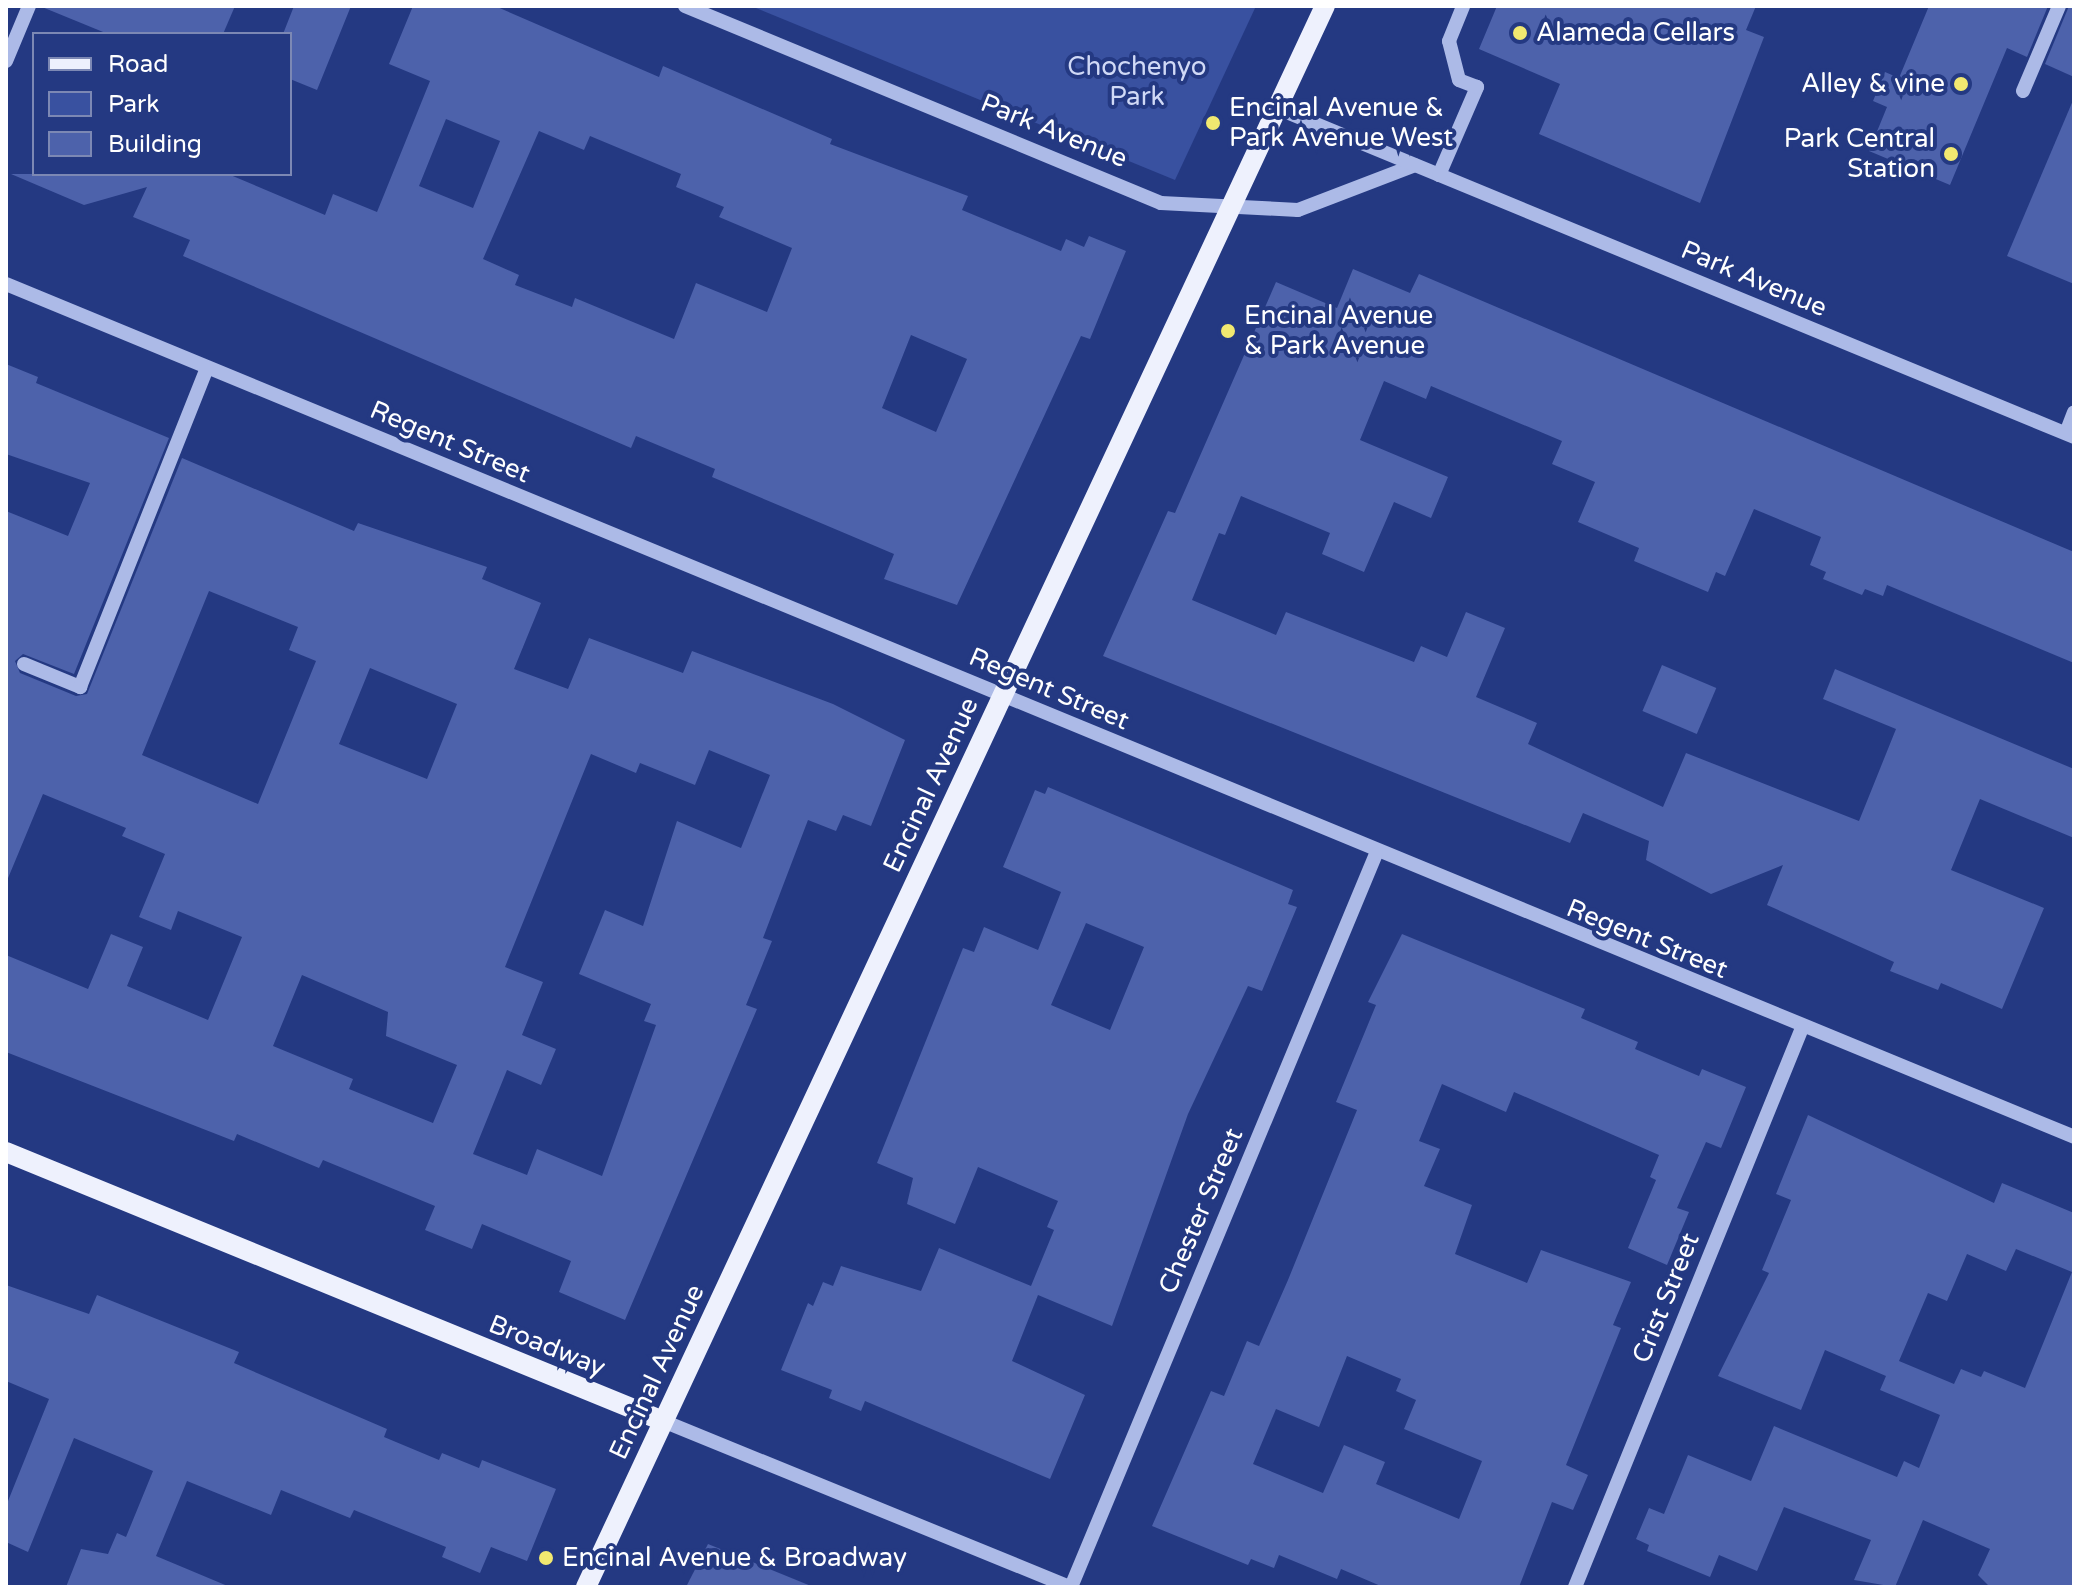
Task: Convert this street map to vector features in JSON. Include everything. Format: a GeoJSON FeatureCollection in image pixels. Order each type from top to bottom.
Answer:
{"type":"FeatureCollection","features":[{"type":"Feature","properties":{"kind":"main road","name":"Encinal Avenue"},"geometry":{"type":"LineString","coordinates":[[586,1587],[1325,6]]}},
{"type":"Feature","properties":{"kind":"main road","name":"Broadway"},"geometry":{"type":"LineString","coordinates":[[6,1152],[663,1421]]}},
{"type":"Feature","properties":{"kind":"street"},"geometry":{"type":"LineString","coordinates":[[6,61],[29,6]]}},
{"type":"Feature","properties":{"kind":"street","name":"Park Avenue"},"geometry":{"type":"LineString","coordinates":[[685,6],[1161,203],[1230,210],[1298,210],[1415,165]]}},
{"type":"Feature","properties":{"kind":"street"},"geometry":{"type":"LineString","coordinates":[[1439,175],[1477,87],[1459,80],[1449,41],[1463,6]]}},
{"type":"Feature","properties":{"kind":"street"},"geometry":{"type":"LineString","coordinates":[[2023,91],[2059,6]]}},
{"type":"Feature","properties":{"kind":"street","name":"Park Avenue"},"geometry":{"type":"LineString","coordinates":[[1277,108],[2070,435]]}},
{"type":"Feature","properties":{"kind":"street","name":"Regent Street"},"geometry":{"type":"LineString","coordinates":[[6,284],[1002,694],[1376,854],[2074,1137]]}},
{"type":"Feature","properties":{"kind":"street"},"geometry":{"type":"LineString","coordinates":[[24,664],[80,687],[207,368]]}},
{"type":"Feature","properties":{"kind":"street"},"geometry":{"type":"LineString","coordinates":[[2070,435],[2074,412]]}},
{"type":"Feature","properties":{"kind":"street","name":"Chester Street"},"geometry":{"type":"LineString","coordinates":[[1070,1587],[1376,854]]}},
{"type":"Feature","properties":{"kind":"street","name":"Crist Street"},"geometry":{"type":"LineString","coordinates":[[1575,1587],[1802,1028]]}},
{"type":"Feature","properties":{"kind":"street","name":"Broadway"},"geometry":{"type":"LineString","coordinates":[[663,1421],[1070,1587]]}},
{"type":"Feature","properties":{"kind":"green space","name":"Chochenyo Park"},"geometry":{"type":"Polygon","coordinates":[[[751,6],[1256,6],[1175,180],[751,6]]]}},
{"type":"Feature","properties":{"kind":"building"},"geometry":{"type":"Polygon","coordinates":[[[235,6],[224,32],[103,32],[42,7],[235,6]]]}},
{"type":"Feature","properties":{"kind":"building"},"geometry":{"type":"Polygon","coordinates":[[[294,6],[351,6],[317,90],[292,80],[292,32],[284,32],[294,6]]]}},
{"type":"Feature","properties":{"kind":"building"},"geometry":{"type":"Polygon","coordinates":[[[413,6],[495,6],[659,77],[663,66],[832,139],[830,144],[968,196],[962,210],[1061,251],[1066,239],[1084,247],[1089,236],[1126,251],[1090,339],[1081,336],[957,605],[884,579],[894,554],[712,477],[715,469],[636,436],[631,448],[183,256],[190,240],[133,217],[147,187],[84,205],[11,174],[233,176],[325,215],[333,194],[377,212],[430,81],[389,64],[413,6]],[[446,119],[419,186],[473,208],[500,141],[446,119]],[[539,131],[483,259],[519,275],[515,285],[572,307],[575,298],[674,339],[696,283],[767,312],[792,248],[719,217],[724,207],[676,187],[681,174],[590,136],[584,150],[539,131]],[[911,335],[882,408],[936,432],[967,359],[911,335]]]}},
{"type":"Feature","properties":{"kind":"building"},"geometry":{"type":"Polygon","coordinates":[[[1497,6],[1756,6],[1746,30],[1764,37],[1700,203],[1539,134],[1560,84],[1479,49],[1497,6]]]}},
{"type":"Feature","properties":{"kind":"building"},"geometry":{"type":"Polygon","coordinates":[[[1929,6],[2048,6],[2027,57],[2007,48],[1950,185],[1869,151],[1887,107],[1873,101],[1885,72],[1899,78],[1929,6]]]}},
{"type":"Feature","properties":{"kind":"building"},"geometry":{"type":"Polygon","coordinates":[[[2069,6],[2074,6],[2074,77],[2045,64],[2069,6]]]}},
{"type":"Feature","properties":{"kind":"building"},"geometry":{"type":"Polygon","coordinates":[[[2074,98],[2074,284],[2007,256],[2074,98]]]}},
{"type":"Feature","properties":{"kind":"building"},"geometry":{"type":"Polygon","coordinates":[[[1353,269],[1410,293],[1419,274],[2074,552],[2074,663],[1887,585],[1883,596],[1865,589],[1862,595],[1823,579],[1826,572],[1810,565],[1821,537],[1754,509],[1725,576],[1716,572],[1708,592],[1634,561],[1639,548],[1578,522],[1595,482],[1552,464],[1562,441],[1431,386],[1426,399],[1384,381],[1360,440],[1448,477],[1431,518],[1394,502],[1364,572],[1322,554],[1330,533],[1241,496],[1225,535],[1219,533],[1192,600],[1276,635],[1286,612],[1414,662],[1421,646],[1447,657],[1466,612],[1505,628],[1476,697],[1537,723],[1528,744],[1663,807],[1686,753],[1859,821],[1896,729],[1823,699],[1835,669],[2074,769],[2074,838],[1980,799],[1951,870],[2044,908],[2002,1009],[1941,983],[1938,990],[1890,971],[1894,962],[1767,905],[1783,865],[1711,894],[1646,860],[1649,841],[1583,813],[1570,843],[1103,656],[1168,511],[1175,513],[1276,282],[1337,308],[1353,269]]]}},
{"type":"Feature","properties":{"kind":"building"},"geometry":{"type":"Polygon","coordinates":[[[6,364],[38,377],[36,383],[169,438],[74,674],[23,654],[15,661],[20,673],[76,696],[87,694],[182,458],[354,531],[358,523],[487,567],[482,579],[541,603],[514,669],[568,689],[589,638],[683,673],[692,651],[833,704],[905,740],[871,826],[843,815],[836,831],[808,820],[763,938],[772,941],[746,1005],[757,1009],[625,1320],[559,1292],[571,1261],[482,1224],[472,1249],[425,1230],[435,1206],[323,1160],[319,1168],[237,1134],[234,1141],[6,1052],[6,955],[88,989],[111,934],[143,947],[127,986],[208,1020],[242,937],[178,911],[171,930],[139,917],[165,854],[122,836],[126,828],[43,794],[6,883],[6,511],[68,536],[90,483],[6,454],[6,364]],[[209,591],[142,755],[258,804],[316,661],[289,650],[298,627],[209,591]],[[370,668],[339,744],[427,779],[457,704],[370,668]],[[709,750],[695,785],[640,763],[636,773],[591,754],[505,967],[543,982],[522,1035],[556,1049],[541,1085],[507,1070],[473,1154],[527,1175],[537,1149],[602,1176],[656,1025],[644,1021],[651,1004],[579,974],[605,910],[643,926],[677,821],[741,848],[770,775],[709,750]],[[302,975],[273,1046],[353,1079],[349,1089],[433,1123],[457,1065],[386,1036],[388,1012],[302,975]]]}},
{"type":"Feature","properties":{"kind":"building"},"geometry":{"type":"Polygon","coordinates":[[[1662,665],[1716,688],[1697,734],[1642,711],[1662,665]]]}},
{"type":"Feature","properties":{"kind":"building"},"geometry":{"type":"Polygon","coordinates":[[[1048,787],[1293,890],[1288,904],[1297,907],[1262,991],[1248,986],[1188,1114],[1112,1326],[1038,1295],[1012,1361],[1085,1395],[1050,1479],[865,1401],[861,1411],[829,1398],[832,1390],[781,1370],[808,1303],[813,1306],[823,1282],[833,1286],[841,1266],[921,1291],[939,1248],[1031,1286],[1054,1230],[1047,1227],[1058,1201],[978,1167],[955,1224],[907,1204],[913,1178],[877,1163],[963,948],[974,952],[984,927],[1038,950],[1061,892],[1003,867],[1035,790],[1045,794],[1048,787]],[[1086,923],[1051,1005],[1110,1030],[1144,947],[1086,923]]]}},
{"type":"Feature","properties":{"kind":"building"},"geometry":{"type":"Polygon","coordinates":[[[1402,934],[1585,1009],[1581,1018],[1638,1042],[1635,1049],[1699,1076],[1702,1069],[1746,1087],[1721,1148],[1706,1142],[1677,1208],[1689,1212],[1667,1265],[1628,1248],[1656,1180],[1650,1177],[1659,1155],[1514,1092],[1506,1112],[1442,1084],[1419,1141],[1440,1149],[1424,1186],[1472,1205],[1455,1254],[1527,1283],[1541,1250],[1631,1282],[1613,1325],[1621,1328],[1566,1465],[1588,1475],[1573,1510],[1552,1502],[1519,1587],[1383,1587],[1341,1569],[1337,1579],[1279,1555],[1274,1568],[1251,1559],[1248,1565],[1152,1526],[1211,1391],[1224,1396],[1247,1341],[1259,1346],[1288,1280],[1357,1110],[1336,1102],[1376,1005],[1368,1002],[1402,934]],[[1347,1356],[1319,1427],[1276,1409],[1253,1464],[1323,1493],[1344,1445],[1385,1462],[1376,1484],[1459,1519],[1482,1461],[1404,1429],[1416,1400],[1396,1391],[1401,1379],[1347,1356]]]}},
{"type":"Feature","properties":{"kind":"building"},"geometry":{"type":"Polygon","coordinates":[[[1808,1115],[1994,1203],[2002,1183],[2074,1213],[2074,1587],[1990,1587],[1978,1575],[1990,1549],[1923,1520],[1895,1587],[1854,1580],[1871,1540],[1784,1507],[1757,1571],[1719,1555],[1710,1577],[1647,1551],[1649,1545],[1636,1539],[1649,1508],[1664,1514],[1688,1455],[1751,1481],[1774,1426],[1897,1477],[1904,1461],[1919,1468],[1940,1415],[1880,1390],[1886,1376],[1825,1350],[1801,1410],[1718,1376],[1769,1273],[1762,1270],[1791,1200],[1776,1194],[1808,1115]],[[2016,1249],[2006,1271],[1967,1254],[1947,1301],[1928,1293],[1899,1361],[1954,1384],[1961,1369],[1981,1377],[1984,1371],[2025,1388],[2072,1272],[2016,1249]]]}},
{"type":"Feature","properties":{"kind":"building"},"geometry":{"type":"Polygon","coordinates":[[[6,1285],[89,1314],[97,1295],[239,1352],[234,1363],[387,1429],[384,1437],[439,1460],[442,1453],[479,1468],[482,1460],[556,1489],[527,1561],[491,1547],[480,1573],[442,1557],[446,1547],[354,1510],[350,1518],[281,1490],[271,1515],[187,1481],[156,1556],[230,1587],[66,1587],[81,1549],[108,1554],[117,1533],[126,1537],[153,1471],[74,1438],[28,1552],[6,1542],[6,1506],[49,1399],[6,1381],[6,1285]]]}},
{"type":"Feature","properties":{"kind":"building"},"geometry":{"type":"Polygon","coordinates":[[[708,1544],[811,1586],[811,1587],[686,1587],[708,1544]]]}},
{"type":"Feature","properties":{"kind":"place","name":"Alameda Cellars"},"geometry":{"type":"Point","coordinates":[1520,33]}},
{"type":"Feature","properties":{"kind":"place","name":"Alley & vine"},"geometry":{"type":"Point","coordinates":[1961,84]}},
{"type":"Feature","properties":{"kind":"place","name":"Encinal Avenue & Park Avenue West"},"geometry":{"type":"Point","coordinates":[1213,123]}},
{"type":"Feature","properties":{"kind":"place","name":"Park Central Station"},"geometry":{"type":"Point","coordinates":[1951,154]}},
{"type":"Feature","properties":{"kind":"place","name":"Encinal Avenue & Park Avenue"},"geometry":{"type":"Point","coordinates":[1228,331]}},
{"type":"Feature","properties":{"kind":"place","name":"Encinal Avenue & Broadway"},"geometry":{"type":"Point","coordinates":[546,1558]}}]}
